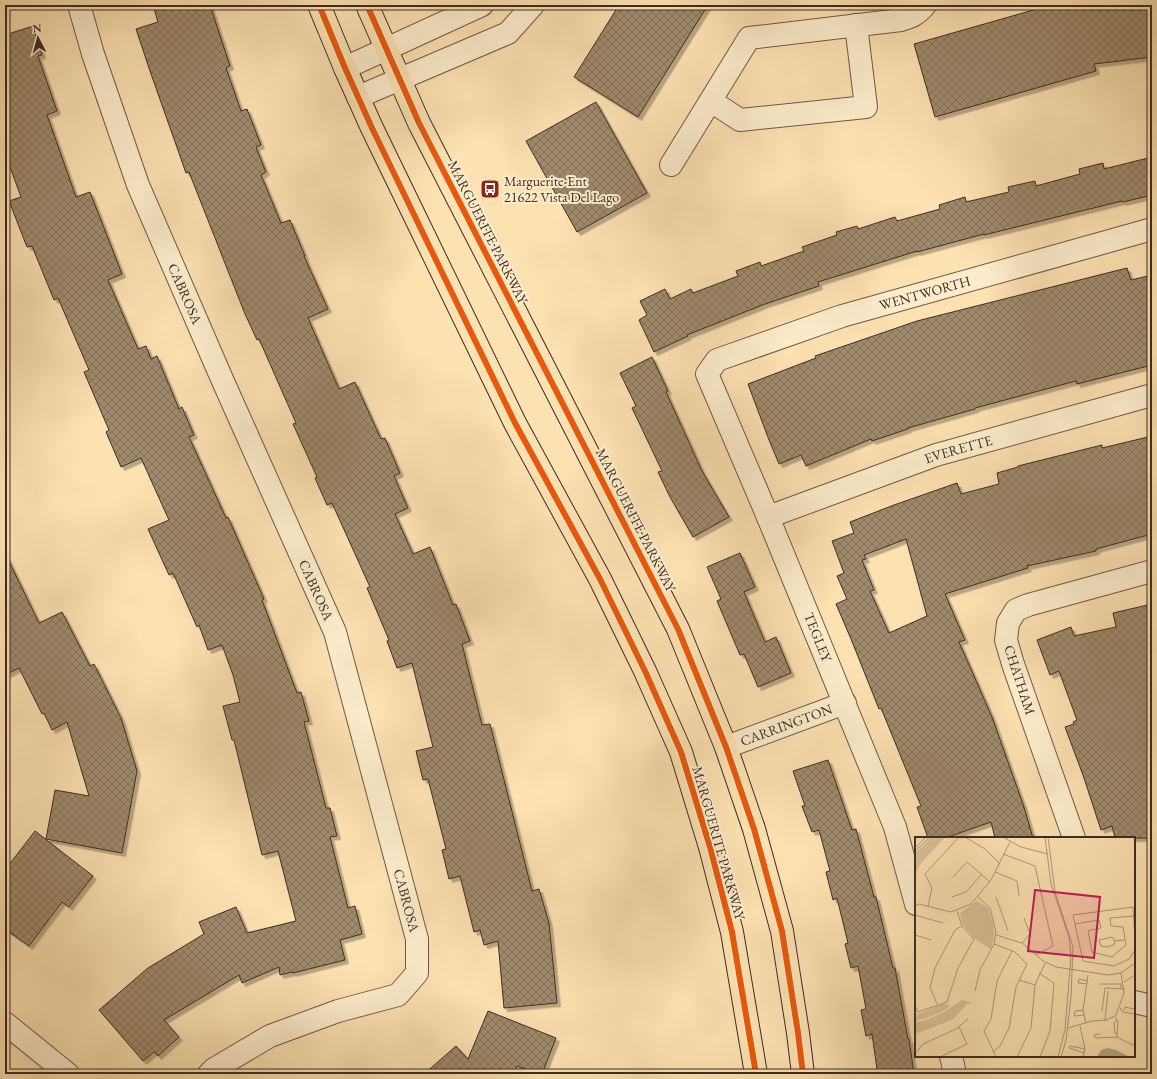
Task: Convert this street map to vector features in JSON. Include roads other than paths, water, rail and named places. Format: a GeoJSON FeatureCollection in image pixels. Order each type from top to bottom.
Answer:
{"type":"FeatureCollection","features":[{"type":"Feature","properties":{"kind":"main road","name":"MARGUERITE PARKWAY"},"geometry":{"type":"LineString","coordinates":[[320,5],[345,68],[372,128],[515,423],[600,579],[645,670],[680,752],[710,847],[732,932],[756,1074]]}},
{"type":"Feature","properties":{"kind":"main road","name":"MARGUERITE PARKWAY"},"geometry":{"type":"LineString","coordinates":[[368,5],[419,123],[678,630],[726,746],[754,829],[782,930],[803,1074]]}},
{"type":"Feature","properties":{"kind":"street","name":"CABROSA"},"geometry":{"type":"LineString","coordinates":[[79,5],[93,54],[138,185],[222,379],[335,632],[417,939],[417,973],[398,995],[338,1011],[270,1036],[209,1074]]}},
{"type":"Feature","properties":{"kind":"street"},"geometry":{"type":"LineString","coordinates":[[345,68],[482,5]]}},
{"type":"Feature","properties":{"kind":"street"},"geometry":{"type":"LineString","coordinates":[[358,97],[508,33],[533,5]]}},
{"type":"Feature","properties":{"kind":"street"},"geometry":{"type":"LineString","coordinates":[[671,165],[749,38],[901,20],[917,14],[925,5]]}},
{"type":"Feature","properties":{"kind":"street"},"geometry":{"type":"LineString","coordinates":[[711,101],[740,120],[866,107],[856,26]]}},
{"type":"Feature","properties":{"kind":"street","name":"WENTWORTH"},"geometry":{"type":"LineString","coordinates":[[707,374],[717,360],[842,316],[1152,229]]}},
{"type":"Feature","properties":{"kind":"street","name":"TEGLEY"},"geometry":{"type":"LineString","coordinates":[[707,374],[768,517],[895,827],[915,900]]}},
{"type":"Feature","properties":{"kind":"street","name":"EVERETTE"},"geometry":{"type":"LineString","coordinates":[[768,517],[936,455],[1152,395]]}},
{"type":"Feature","properties":{"kind":"street","name":"CHATHAM"},"geometry":{"type":"LineString","coordinates":[[1074,837],[1013,664],[1006,640],[1008,623],[1016,610],[1028,605],[1152,571]]}},
{"type":"Feature","properties":{"kind":"street","name":"CARRINGTON"},"geometry":{"type":"LineString","coordinates":[[726,746],[844,703]]}},
{"type":"Feature","properties":{"kind":"street"},"geometry":{"type":"LineString","coordinates":[[1135,1002],[1152,1006]]}},
{"type":"Feature","properties":{"kind":"street"},"geometry":{"type":"LineString","coordinates":[[5,1023],[68,1074]]}},
{"type":"Feature","properties":{"kind":"street"},"geometry":{"type":"LineString","coordinates":[[951,1057],[955,1074]]}},
{"type":"Feature","properties":{"kind":"place","name":"Marguerite-Ent 21622 Vista Del Lago"},"geometry":{"type":"Point","coordinates":[490,189]}}]}
